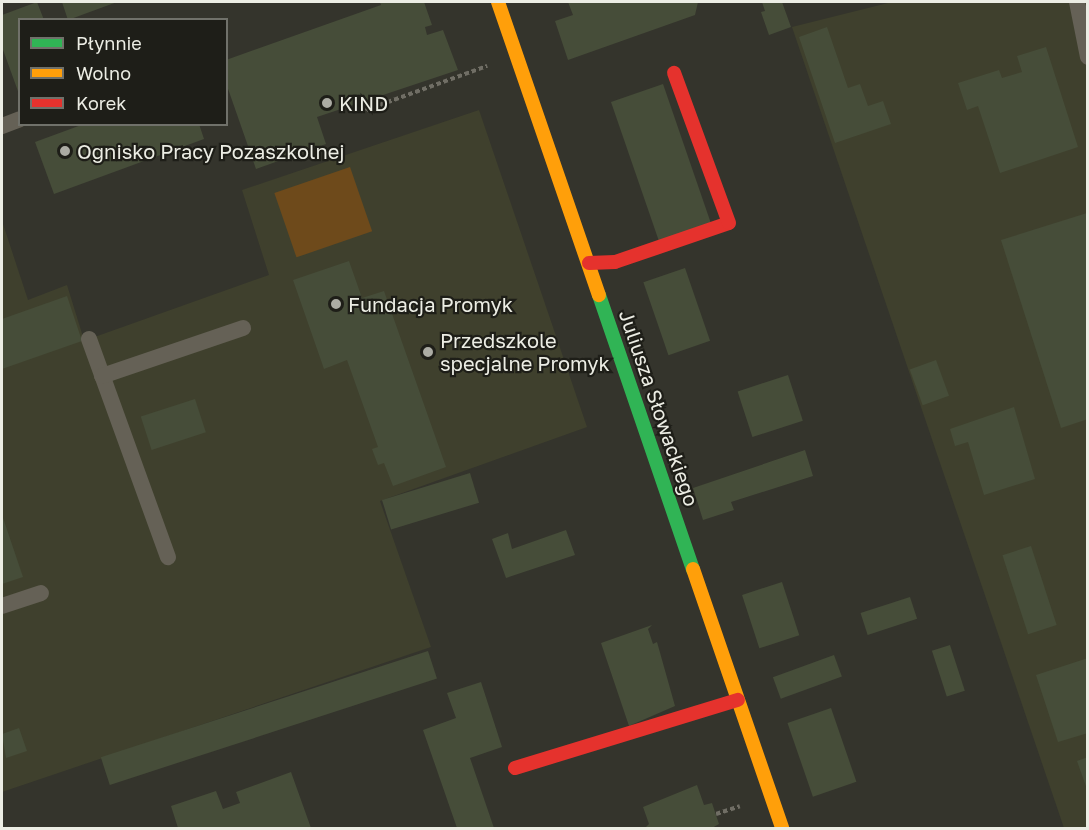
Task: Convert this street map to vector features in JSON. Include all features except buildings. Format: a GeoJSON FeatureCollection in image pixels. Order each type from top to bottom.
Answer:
{"type":"FeatureCollection","features":[{"type":"Feature","properties":{"kind":"street","name":"Juliusza Słowackiego"},"geometry":{"type":"LineString","coordinates":[[498,2],[782,828]]}},
{"type":"Feature","properties":{"kind":"street"},"geometry":{"type":"LineString","coordinates":[[589,262],[615,262],[729,223],[674,73]]}},
{"type":"Feature","properties":{"kind":"street"},"geometry":{"type":"LineString","coordinates":[[515,768],[738,700]]}},
{"type":"Feature","properties":{"kind":"lane"},"geometry":{"type":"LineString","coordinates":[[1077,2],[1084,19],[1088,57]]}},
{"type":"Feature","properties":{"kind":"lane"},"geometry":{"type":"LineString","coordinates":[[2,126],[18,120]]}},
{"type":"Feature","properties":{"kind":"lane"},"geometry":{"type":"LineString","coordinates":[[102,376],[243,328]]}},
{"type":"Feature","properties":{"kind":"lane"},"geometry":{"type":"LineString","coordinates":[[89,339],[168,557]]}},
{"type":"Feature","properties":{"kind":"lane"},"geometry":{"type":"LineString","coordinates":[[2,606],[41,593]]}},
{"type":"Feature","properties":{"kind":"path"},"geometry":{"type":"LineString","coordinates":[[362,102],[366,110],[516,55]]}},
{"type":"Feature","properties":{"kind":"shaded area"},"geometry":{"type":"Polygon","coordinates":[[[892,2],[1087,2],[1087,828],[1064,828],[792,27],[892,2]]]}},
{"type":"Feature","properties":{"kind":"shaded area"},"geometry":{"type":"Polygon","coordinates":[[[479,110],[587,427],[380,501],[431,647],[2,792],[2,221],[28,300],[67,285],[84,340],[89,339],[269,275],[242,190],[479,110]]]}},
{"type":"Feature","properties":{"kind":"shaded area"},"geometry":{"type":"Polygon","coordinates":[[[350,167],[372,231],[296,257],[274,193],[350,167]]]}},
{"type":"Feature","properties":{"kind":"traffic: fast"},"geometry":{"type":"LineString","coordinates":[[599,295],[693,569]]}},
{"type":"Feature","properties":{"kind":"traffic: slow"},"geometry":{"type":"LineString","coordinates":[[498,2],[599,295]]}},
{"type":"Feature","properties":{"kind":"traffic: slow"},"geometry":{"type":"LineString","coordinates":[[693,569],[782,828]]}},
{"type":"Feature","properties":{"kind":"traffic: jam"},"geometry":{"type":"LineString","coordinates":[[589,263],[615,262],[729,223],[674,73]]}},
{"type":"Feature","properties":{"kind":"traffic: jam"},"geometry":{"type":"LineString","coordinates":[[515,768],[738,700]]}},
{"type":"Feature","properties":{"kind":"place","name":"KIND"},"geometry":{"type":"Point","coordinates":[327,103]}},
{"type":"Feature","properties":{"kind":"place","name":"Ognisko Pracy Pozaszkolnej"},"geometry":{"type":"Point","coordinates":[65,151]}},
{"type":"Feature","properties":{"kind":"place","name":"Fundacja Promyk"},"geometry":{"type":"Point","coordinates":[336,304]}},
{"type":"Feature","properties":{"kind":"place","name":"Przedszkole specjalne Promyk"},"geometry":{"type":"Point","coordinates":[428,352]}}]}
